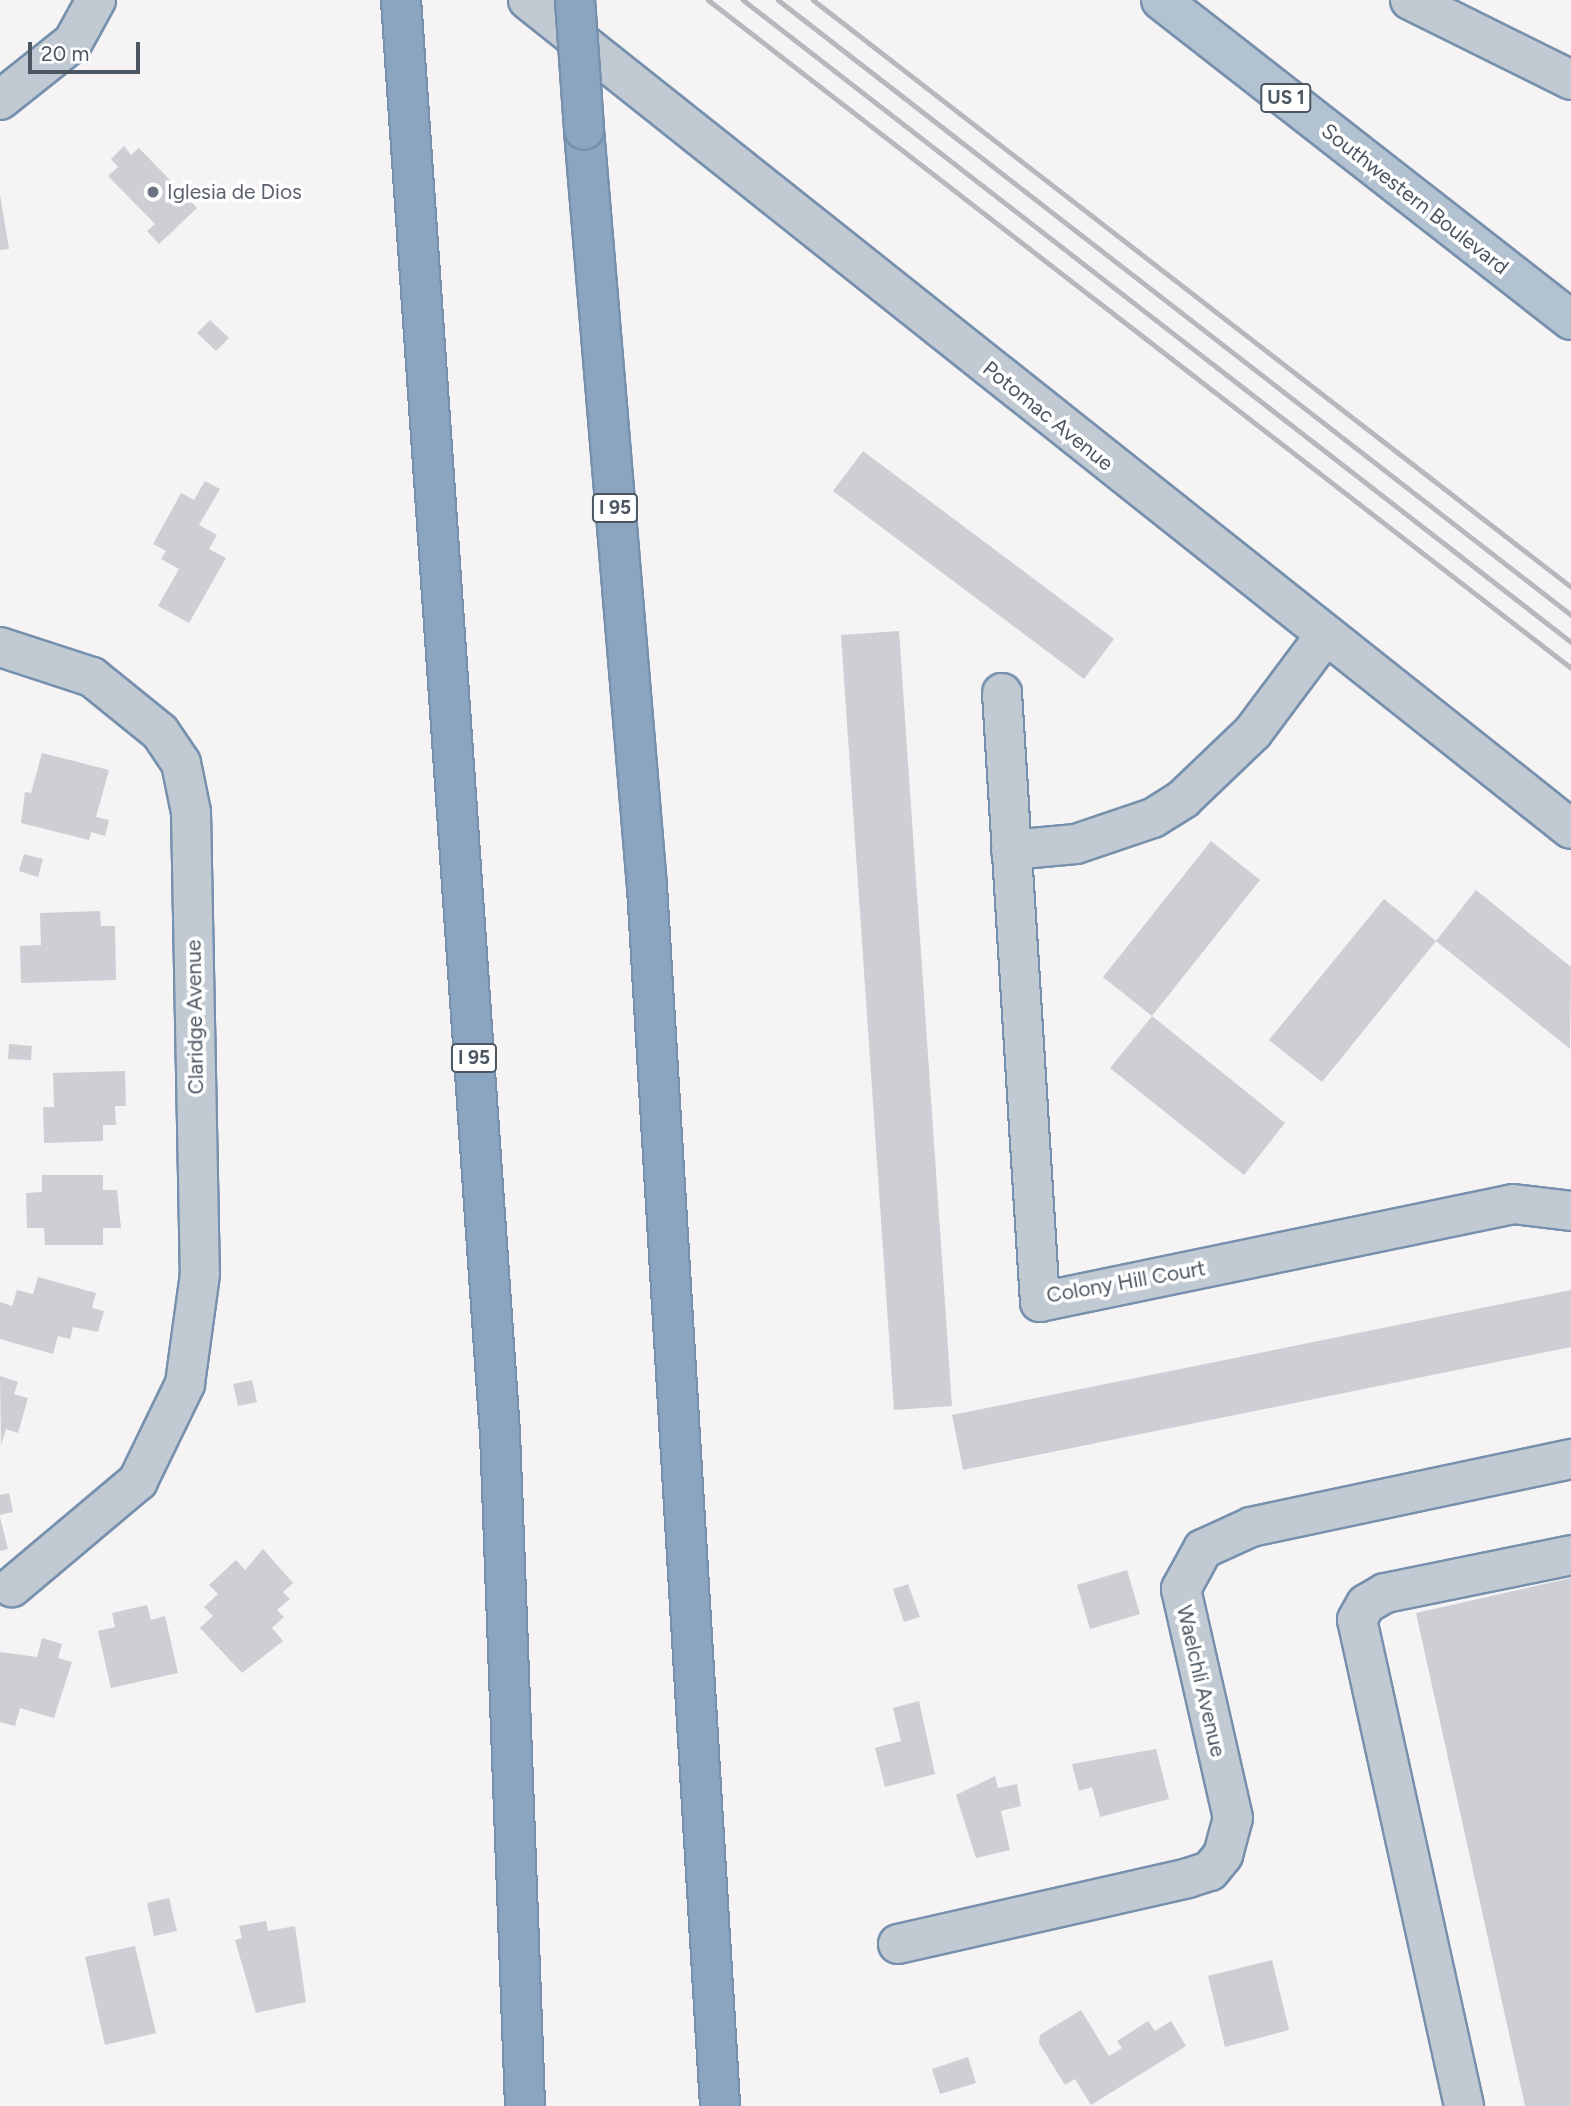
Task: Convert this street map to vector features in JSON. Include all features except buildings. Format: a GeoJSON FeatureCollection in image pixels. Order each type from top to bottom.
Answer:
{"type":"FeatureCollection","features":[{"type":"Feature","properties":{"kind":"highway","name":"I 95"},"geometry":{"type":"LineString","coordinates":[[575,0],[647,887],[720,2106]]}},
{"type":"Feature","properties":{"kind":"highway","name":"I 95"},"geometry":{"type":"LineString","coordinates":[[402,6],[500,1433],[525,2106]]}},
{"type":"Feature","properties":{"kind":"main road","name":"Southwestern Boulevard"},"geometry":{"type":"LineString","coordinates":[[1161,0],[1571,320]]}},
{"type":"Feature","properties":{"kind":"street"},"geometry":{"type":"LineString","coordinates":[[0,100],[73,42],[96,0]]}},
{"type":"Feature","properties":{"kind":"street","name":"Potomac Avenue"},"geometry":{"type":"LineString","coordinates":[[528,0],[1324,637],[1571,829]]}},
{"type":"Feature","properties":{"kind":"street"},"geometry":{"type":"LineString","coordinates":[[1410,0],[1571,80]]}},
{"type":"Feature","properties":{"kind":"street"},"geometry":{"type":"LineString","coordinates":[[1011,850],[1076,844],[1153,818],[1183,799],[1253,732],[1324,637]]}},
{"type":"Feature","properties":{"kind":"street","name":"Claridge Avenue"},"geometry":{"type":"LineString","coordinates":[[0,647],[92,677],[126,700],[181,764],[191,812],[197,1330],[181,1395],[138,1481],[12,1587]]}},
{"type":"Feature","properties":{"kind":"street","name":"Colony Hill Court"},"geometry":{"type":"LineString","coordinates":[[1002,693],[1040,1302],[1513,1204],[1571,1211]]}},
{"type":"Feature","properties":{"kind":"street","name":"Waelchli Avenue"},"geometry":{"type":"LineString","coordinates":[[898,1944],[1188,1878],[1210,1871],[1223,1855],[1233,1818],[1181,1589],[1203,1549],[1251,1527],[1571,1459]]}},
{"type":"Feature","properties":{"kind":"street"},"geometry":{"type":"LineString","coordinates":[[1464,2106],[1357,1620],[1366,1604],[1385,1593],[1571,1555]]}},
{"type":"Feature","properties":{"kind":"railway"},"geometry":{"type":"LineString","coordinates":[[708,0],[1571,668]]}},
{"type":"Feature","properties":{"kind":"railway"},"geometry":{"type":"LineString","coordinates":[[743,0],[1571,642]]}},
{"type":"Feature","properties":{"kind":"railway"},"geometry":{"type":"LineString","coordinates":[[778,0],[1571,615]]}},
{"type":"Feature","properties":{"kind":"railway"},"geometry":{"type":"LineString","coordinates":[[813,0],[1571,587]]}},
{"type":"Feature","properties":{"kind":"place","name":"Iglesia de Dios"},"geometry":{"type":"Point","coordinates":[153,192]}}]}
